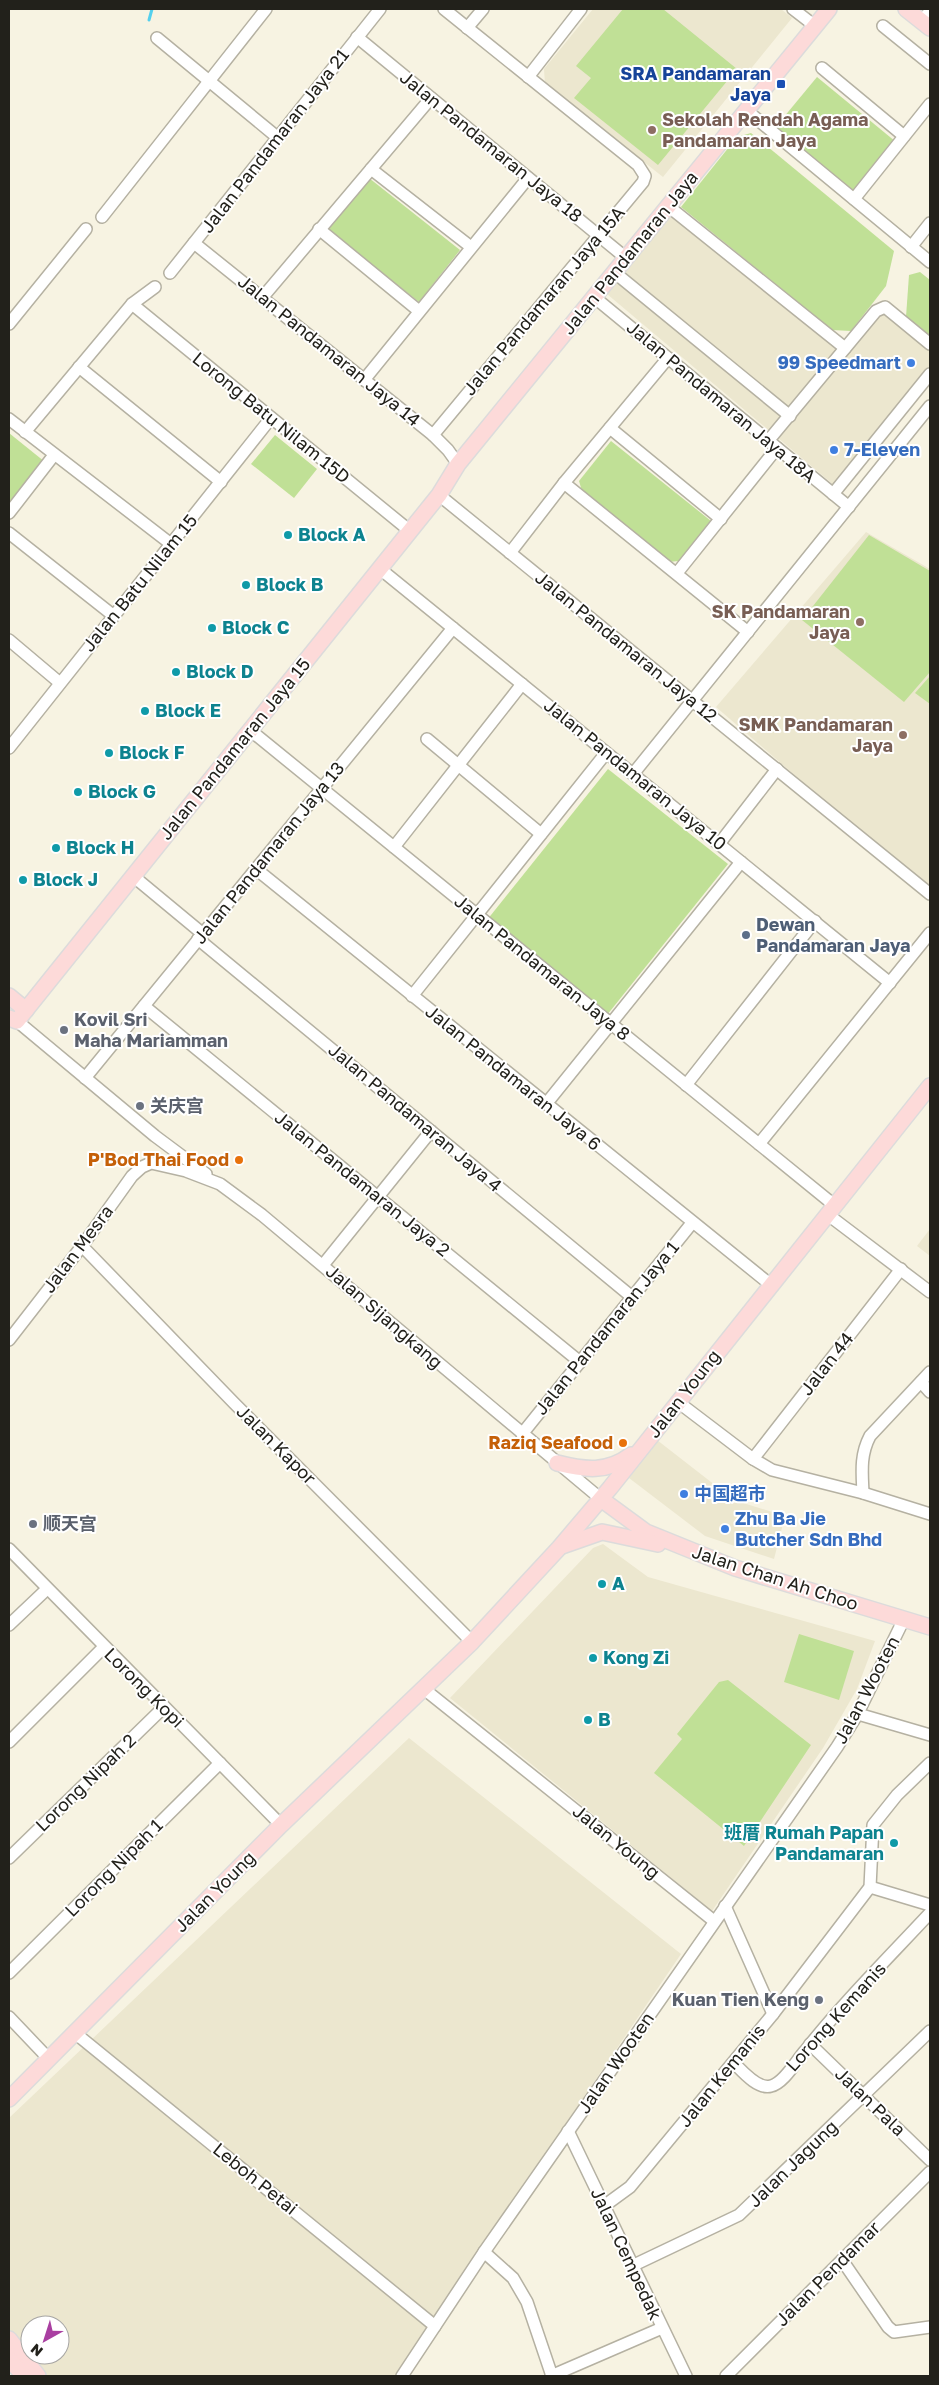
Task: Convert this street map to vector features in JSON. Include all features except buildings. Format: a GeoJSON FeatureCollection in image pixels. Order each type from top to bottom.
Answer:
{"type":"FeatureCollection","features":[{"type":"Feature","properties":{"kind":"main road","name":"Jalan Pandamaran Jaya"},"geometry":{"type":"LineString","coordinates":[[454,469],[828,9]]}},
{"type":"Feature","properties":{"kind":"main road"},"geometry":{"type":"LineString","coordinates":[[906,9],[927,20]]}},
{"type":"Feature","properties":{"kind":"main road","name":"Jalan Pandamaran Jaya 15"},"geometry":{"type":"LineString","coordinates":[[17,1016],[133,876],[439,495],[454,469]]}},
{"type":"Feature","properties":{"kind":"main road"},"geometry":{"type":"LineString","coordinates":[[9,996],[17,1016]]}},
{"type":"Feature","properties":{"kind":"main road","name":"Jalan Young"},"geometry":{"type":"LineString","coordinates":[[9,2098],[281,1825],[472,1642],[559,1548],[601,1499],[930,1086]]}},
{"type":"Feature","properties":{"kind":"main road"},"geometry":{"type":"LineString","coordinates":[[557,1463],[582,1469],[598,1470],[625,1460],[643,1446]]}},
{"type":"Feature","properties":{"kind":"main road","name":"Jalan Chan Ah Choo"},"geometry":{"type":"LineString","coordinates":[[601,1499],[646,1532],[696,1553],[735,1568],[930,1628]]}},
{"type":"Feature","properties":{"kind":"main road"},"geometry":{"type":"LineString","coordinates":[[559,1548],[602,1532],[613,1532],[696,1553]]}},
{"type":"Feature","properties":{"kind":"main road"},"geometry":{"type":"LineString","coordinates":[[9,2339],[38,2376]]}},
{"type":"Feature","properties":{"kind":"main road"},"geometry":{"type":"LineString","coordinates":[[9,2359],[24,2376]]}},
{"type":"Feature","properties":{"kind":"street","name":"Jalan Pandamaran Jaya 21"},"geometry":{"type":"LineString","coordinates":[[170,273],[380,9]]}},
{"type":"Feature","properties":{"kind":"street"},"geometry":{"type":"LineString","coordinates":[[444,9],[528,76],[581,9]]}},
{"type":"Feature","properties":{"kind":"street"},"geometry":{"type":"LineString","coordinates":[[467,28],[483,9]]}},
{"type":"Feature","properties":{"kind":"street"},"geometry":{"type":"LineString","coordinates":[[793,9],[814,26]]}},
{"type":"Feature","properties":{"kind":"street"},"geometry":{"type":"LineString","coordinates":[[102,217],[264,10]]}},
{"type":"Feature","properties":{"kind":"street"},"geometry":{"type":"LineString","coordinates":[[883,26],[930,64]]}},
{"type":"Feature","properties":{"kind":"street","name":"Jalan Pandamaran Jaya 18"},"geometry":{"type":"LineString","coordinates":[[357,37],[626,258]]}},
{"type":"Feature","properties":{"kind":"street"},"geometry":{"type":"LineString","coordinates":[[157,38],[277,137]]}},
{"type":"Feature","properties":{"kind":"street"},"geometry":{"type":"LineString","coordinates":[[822,68],[904,136]]}},
{"type":"Feature","properties":{"kind":"street","name":"Jalan Pandamaran Jaya 15A"},"geometry":{"type":"LineString","coordinates":[[433,435],[643,182],[645,176],[638,165],[528,76]]}},
{"type":"Feature","properties":{"kind":"street"},"geometry":{"type":"LineString","coordinates":[[262,298],[431,98]]}},
{"type":"Feature","properties":{"kind":"street"},"geometry":{"type":"LineString","coordinates":[[854,199],[930,104]]}},
{"type":"Feature","properties":{"kind":"street"},"geometry":{"type":"LineString","coordinates":[[746,110],[930,262]]}},
{"type":"Feature","properties":{"kind":"street"},"geometry":{"type":"LineString","coordinates":[[371,169],[471,247]]}},
{"type":"Feature","properties":{"kind":"street"},"geometry":{"type":"LineString","coordinates":[[364,380],[528,178]]}},
{"type":"Feature","properties":{"kind":"street"},"geometry":{"type":"LineString","coordinates":[[668,206],[845,348]]}},
{"type":"Feature","properties":{"kind":"street"},"geometry":{"type":"LineString","coordinates":[[911,246],[930,223]]}},
{"type":"Feature","properties":{"kind":"street"},"geometry":{"type":"LineString","coordinates":[[9,324],[86,229]]}},
{"type":"Feature","properties":{"kind":"street"},"geometry":{"type":"LineString","coordinates":[[319,229],[419,311]]}},
{"type":"Feature","properties":{"kind":"street","name":"Jalan Pandamaran Jaya 14"},"geometry":{"type":"LineString","coordinates":[[194,243],[433,435],[448,450],[454,469]]}},
{"type":"Feature","properties":{"kind":"street"},"geometry":{"type":"LineString","coordinates":[[614,272],[790,416]]}},
{"type":"Feature","properties":{"kind":"street"},"geometry":{"type":"LineString","coordinates":[[25,432],[132,304],[155,287]]}},
{"type":"Feature","properties":{"kind":"street","name":"Jalan Pandamaran Jaya 18A"},"geometry":{"type":"LineString","coordinates":[[594,297],[848,507]]}},
{"type":"Feature","properties":{"kind":"street","name":"Lorong Batu Nilam 15D"},"geometry":{"type":"LineString","coordinates":[[132,304],[410,531]]}},
{"type":"Feature","properties":{"kind":"street"},"geometry":{"type":"LineString","coordinates":[[677,573],[721,519],[773,445],[790,416],[876,311],[884,307],[930,344]]}},
{"type":"Feature","properties":{"kind":"street"},"geometry":{"type":"LineString","coordinates":[[510,553],[564,483],[668,358]]}},
{"type":"Feature","properties":{"kind":"street"},"geometry":{"type":"LineString","coordinates":[[79,367],[221,482]]}},
{"type":"Feature","properties":{"kind":"street"},"geometry":{"type":"LineString","coordinates":[[833,494],[930,374]]}},
{"type":"Feature","properties":{"kind":"street"},"geometry":{"type":"LineString","coordinates":[[633,774],[930,406]]}},
{"type":"Feature","properties":{"kind":"street","name":"Jalan Batu Nilam 15"},"geometry":{"type":"LineString","coordinates":[[9,748],[272,418]]}},
{"type":"Feature","properties":{"kind":"street"},"geometry":{"type":"LineString","coordinates":[[9,419],[171,544]]}},
{"type":"Feature","properties":{"kind":"street"},"geometry":{"type":"LineString","coordinates":[[610,428],[721,519]]}},
{"type":"Feature","properties":{"kind":"street"},"geometry":{"type":"LineString","coordinates":[[9,514],[54,455]]}},
{"type":"Feature","properties":{"kind":"street"},"geometry":{"type":"LineString","coordinates":[[564,483],[748,632]]}},
{"type":"Feature","properties":{"kind":"street","name":"Jalan Pandamaran Jaya 12"},"geometry":{"type":"LineString","coordinates":[[439,495],[930,894]]}},
{"type":"Feature","properties":{"kind":"street"},"geometry":{"type":"LineString","coordinates":[[9,533],[114,616]]}},
{"type":"Feature","properties":{"kind":"street","name":"Jalan Pandamaran Jaya 10"},"geometry":{"type":"LineString","coordinates":[[379,568],[890,983]]}},
{"type":"Feature","properties":{"kind":"street","name":"Jalan Pandamaran Jaya 13"},"geometry":{"type":"LineString","coordinates":[[85,1078],[453,628]]}},
{"type":"Feature","properties":{"kind":"street"},"geometry":{"type":"LineString","coordinates":[[9,640],[60,683]]}},
{"type":"Feature","properties":{"kind":"street"},"geometry":{"type":"LineString","coordinates":[[394,847],[522,684]]}},
{"type":"Feature","properties":{"kind":"street","name":"Jalan Pandamaran Jaya 8"},"geometry":{"type":"LineString","coordinates":[[250,730],[759,1144],[831,1209],[930,1292]]}},
{"type":"Feature","properties":{"kind":"street"},"geometry":{"type":"LineString","coordinates":[[427,738],[541,834]]}},
{"type":"Feature","properties":{"kind":"street"},"geometry":{"type":"LineString","coordinates":[[412,996],[606,753]]}},
{"type":"Feature","properties":{"kind":"street"},"geometry":{"type":"LineString","coordinates":[[719,844],[777,769]]}},
{"type":"Feature","properties":{"kind":"street"},"geometry":{"type":"LineString","coordinates":[[546,1104],[741,862]]}},
{"type":"Feature","properties":{"kind":"street","name":"Jalan Pandamaran Jaya 6"},"geometry":{"type":"LineString","coordinates":[[256,869],[771,1285]]}},
{"type":"Feature","properties":{"kind":"street","name":"Jalan Pandamaran Jaya 4"},"geometry":{"type":"LineString","coordinates":[[133,876],[431,1131],[632,1297]]}},
{"type":"Feature","properties":{"kind":"street"},"geometry":{"type":"LineString","coordinates":[[686,1085],[815,922]]}},
{"type":"Feature","properties":{"kind":"street"},"geometry":{"type":"LineString","coordinates":[[759,1144],[930,933]]}},
{"type":"Feature","properties":{"kind":"street","name":"Jalan Pandamaran Jaya 2"},"geometry":{"type":"LineString","coordinates":[[144,1006],[580,1362]]}},
{"type":"Feature","properties":{"kind":"street"},"geometry":{"type":"LineString","coordinates":[[17,1016],[85,1078],[155,1136],[220,1184]]}},
{"type":"Feature","properties":{"kind":"street"},"geometry":{"type":"LineString","coordinates":[[323,1265],[431,1131]]}},
{"type":"Feature","properties":{"kind":"street","name":"Jalan Sijangkang"},"geometry":{"type":"LineString","coordinates":[[151,1164],[186,1171],[220,1184],[262,1215],[601,1499]]}},
{"type":"Feature","properties":{"kind":"street","name":"Jalan Mesra"},"geometry":{"type":"LineString","coordinates":[[9,1340],[82,1246],[132,1176],[142,1167],[151,1164]]}},
{"type":"Feature","properties":{"kind":"street","name":"Jalan Pandamaran Jaya 1"},"geometry":{"type":"LineString","coordinates":[[522,1434],[692,1222]]}},
{"type":"Feature","properties":{"kind":"street","name":"Jalan Kapor"},"geometry":{"type":"LineString","coordinates":[[82,1246],[234,1403],[472,1642]]}},
{"type":"Feature","properties":{"kind":"street","name":"Jalan 44"},"geometry":{"type":"LineString","coordinates":[[753,1459],[901,1269]]}},
{"type":"Feature","properties":{"kind":"street"},"geometry":{"type":"LineString","coordinates":[[862,1494],[861,1460],[870,1436],[930,1372]]}},
{"type":"Feature","properties":{"kind":"street"},"geometry":{"type":"LineString","coordinates":[[921,1382],[930,1392]]}},
{"type":"Feature","properties":{"kind":"street"},"geometry":{"type":"LineString","coordinates":[[678,1402],[753,1459],[772,1470],[930,1514]]}},
{"type":"Feature","properties":{"kind":"street","name":"Lorong Kopi"},"geometry":{"type":"LineString","coordinates":[[9,1549],[281,1825]]}},
{"type":"Feature","properties":{"kind":"street"},"geometry":{"type":"LineString","coordinates":[[9,1625],[47,1588]]}},
{"type":"Feature","properties":{"kind":"street","name":"Jalan Wooten"},"geometry":{"type":"LineString","coordinates":[[407,2375],[435,2326],[484,2252],[858,1714],[904,1619]]}},
{"type":"Feature","properties":{"kind":"street"},"geometry":{"type":"LineString","coordinates":[[9,1742],[104,1647]]}},
{"type":"Feature","properties":{"kind":"street","name":"Jalan Young"},"geometry":{"type":"LineString","coordinates":[[424,1689],[714,1921]]}},
{"type":"Feature","properties":{"kind":"street","name":"Lorong Nipah 2"},"geometry":{"type":"LineString","coordinates":[[9,1858],[164,1707]]}},
{"type":"Feature","properties":{"kind":"street"},"geometry":{"type":"LineString","coordinates":[[858,1714],[930,1735]]}},
{"type":"Feature","properties":{"kind":"street","name":"Lorong Nipah 1"},"geometry":{"type":"LineString","coordinates":[[9,1973],[220,1763]]}},
{"type":"Feature","properties":{"kind":"street"},"geometry":{"type":"LineString","coordinates":[[930,1764],[896,1795],[873,1825],[870,1887],[930,1906]]}},
{"type":"Feature","properties":{"kind":"street","name":"Jalan Kemanis"},"geometry":{"type":"LineString","coordinates":[[604,2206],[630,2187],[734,2063],[870,1887]]}},
{"type":"Feature","properties":{"kind":"street"},"geometry":{"type":"LineString","coordinates":[[725,1906],[773,2014]]}},
{"type":"Feature","properties":{"kind":"street","name":"Lorong Kemanis"},"geometry":{"type":"LineString","coordinates":[[734,2063],[753,2081],[766,2087],[772,2086],[781,2080],[810,2044],[930,1913]]}},
{"type":"Feature","properties":{"kind":"street"},"geometry":{"type":"LineString","coordinates":[[9,2017],[48,2058]]}},
{"type":"Feature","properties":{"kind":"street","name":"Jalan Jagung"},"geometry":{"type":"LineString","coordinates":[[634,2265],[739,2215],[930,2030]]}},
{"type":"Feature","properties":{"kind":"street","name":"Leboh Petai"},"geometry":{"type":"LineString","coordinates":[[75,2033],[435,2326]]}},
{"type":"Feature","properties":{"kind":"street","name":"Jalan Pala"},"geometry":{"type":"LineString","coordinates":[[810,2044],[930,2160]]}},
{"type":"Feature","properties":{"kind":"street","name":"Jalan Cempedak"},"geometry":{"type":"LineString","coordinates":[[568,2131],[686,2376]]}},
{"type":"Feature","properties":{"kind":"street","name":"Jalan Pendamar"},"geometry":{"type":"LineString","coordinates":[[726,2376],[930,2172]]}},
{"type":"Feature","properties":{"kind":"street"},"geometry":{"type":"LineString","coordinates":[[484,2252],[512,2278],[527,2302],[552,2376],[662,2328]]}},
{"type":"Feature","properties":{"kind":"street"},"geometry":{"type":"LineString","coordinates":[[842,2260],[888,2327],[894,2332],[930,2327]]}},
{"type":"Feature","properties":{"kind":"shaded area","name":"Sekolah Rendah Agama Pandamaran Jaya"},"geometry":{"type":"Polygon","coordinates":[[[593,9],[781,9],[792,18],[663,177],[545,84],[544,69],[593,9]]]}},
{"type":"Feature","properties":{"kind":"shaded area"},"geometry":{"type":"Polygon","coordinates":[[[672,214],[845,354],[878,314],[885,312],[930,348],[930,368],[835,486],[607,294],[672,214]]]}},
{"type":"Feature","properties":{"kind":"shaded area","name":"SK Pandamaran Jaya"},"geometry":{"type":"Polygon","coordinates":[[[866,532],[930,569],[930,886],[820,797],[716,707],[866,532]]]}},
{"type":"Feature","properties":{"kind":"shaded area"},"geometry":{"type":"Polygon","coordinates":[[[930,1229],[930,1256],[917,1246],[930,1229]]]}},
{"type":"Feature","properties":{"kind":"shaded area"},"geometry":{"type":"Polygon","coordinates":[[[657,1440],[720,1489],[724,1497],[785,1516],[774,1559],[705,1536],[629,1478],[657,1440]]]}},
{"type":"Feature","properties":{"kind":"shaded area"},"geometry":{"type":"Polygon","coordinates":[[[603,1544],[648,1577],[875,1641],[857,1689],[823,1748],[712,1911],[450,1698],[593,1548],[603,1544]]]}},
{"type":"Feature","properties":{"kind":"shaded area"},"geometry":{"type":"Polygon","coordinates":[[[409,1738],[681,1954],[394,2376],[45,2376],[36,2365],[70,2365],[70,2315],[20,2315],[20,2347],[9,2334],[9,2118],[409,1738]]]}},
{"type":"Feature","properties":{"kind":"green space","name":"Sekolah Rendah Agama Pandamaran Jaya"},"geometry":{"type":"Polygon","coordinates":[[[623,9],[663,9],[737,69],[658,165],[574,98],[591,78],[576,66],[623,9]]]}},
{"type":"Feature","properties":{"kind":"green space"},"geometry":{"type":"Polygon","coordinates":[[[817,77],[896,142],[854,194],[774,129],[817,77]]]}},
{"type":"Feature","properties":{"kind":"green space"},"geometry":{"type":"Polygon","coordinates":[[[751,133],[894,251],[886,286],[851,331],[832,330],[681,207],[737,137],[751,133]]]}},
{"type":"Feature","properties":{"kind":"green space"},"geometry":{"type":"Polygon","coordinates":[[[369,178],[460,250],[419,302],[328,230],[369,178]]]}},
{"type":"Feature","properties":{"kind":"green space"},"geometry":{"type":"Polygon","coordinates":[[[920,272],[930,280],[930,336],[906,317],[909,275],[920,272]]]}},
{"type":"Feature","properties":{"kind":"green space"},"geometry":{"type":"Polygon","coordinates":[[[9,433],[45,462],[9,508],[9,433]]]}},
{"type":"Feature","properties":{"kind":"green space"},"geometry":{"type":"Polygon","coordinates":[[[275,435],[317,469],[294,498],[251,464],[275,435]]]}},
{"type":"Feature","properties":{"kind":"green space"},"geometry":{"type":"Polygon","coordinates":[[[611,441],[711,521],[679,561],[668,562],[582,491],[579,481],[611,441]]]}},
{"type":"Feature","properties":{"kind":"green space"},"geometry":{"type":"Polygon","coordinates":[[[869,535],[930,571],[930,672],[904,702],[802,620],[869,535]]]}},
{"type":"Feature","properties":{"kind":"green space"},"geometry":{"type":"Polygon","coordinates":[[[930,676],[930,704],[915,693],[930,676]]]}},
{"type":"Feature","properties":{"kind":"green space"},"geometry":{"type":"Polygon","coordinates":[[[608,769],[728,864],[607,1015],[487,920],[608,769]]]}},
{"type":"Feature","properties":{"kind":"green space"},"geometry":{"type":"Polygon","coordinates":[[[799,1634],[854,1651],[839,1700],[784,1682],[799,1634]]]}},
{"type":"Feature","properties":{"kind":"green space"},"geometry":{"type":"Polygon","coordinates":[[[728,1680],[811,1745],[744,1846],[654,1773],[682,1739],[677,1734],[719,1682],[728,1680]]]}},
{"type":"Feature","properties":{"kind":"waterway"},"geometry":{"type":"LineString","coordinates":[[149,20],[152,9]]}},
{"type":"Feature","properties":{"kind":"place","name":"SRA Pandamaran Jaya"},"geometry":{"type":"Point","coordinates":[781,84]}},
{"type":"Feature","properties":{"kind":"place","name":"Sekolah Rendah Agama Pandamaran Jaya"},"geometry":{"type":"Point","coordinates":[652,130]}},
{"type":"Feature","properties":{"kind":"place","name":"99 Speedmart"},"geometry":{"type":"Point","coordinates":[911,363]}},
{"type":"Feature","properties":{"kind":"place","name":"7-Eleven"},"geometry":{"type":"Point","coordinates":[834,450]}},
{"type":"Feature","properties":{"kind":"place","name":"Block A"},"geometry":{"type":"Point","coordinates":[288,535]}},
{"type":"Feature","properties":{"kind":"place","name":"Block B"},"geometry":{"type":"Point","coordinates":[246,585]}},
{"type":"Feature","properties":{"kind":"place","name":"SK Pandamaran Jaya"},"geometry":{"type":"Point","coordinates":[860,622]}},
{"type":"Feature","properties":{"kind":"place","name":"Block C"},"geometry":{"type":"Point","coordinates":[212,628]}},
{"type":"Feature","properties":{"kind":"place","name":"Block D"},"geometry":{"type":"Point","coordinates":[176,672]}},
{"type":"Feature","properties":{"kind":"place","name":"Block E"},"geometry":{"type":"Point","coordinates":[145,711]}},
{"type":"Feature","properties":{"kind":"place","name":"SMK Pandamaran Jaya"},"geometry":{"type":"Point","coordinates":[903,735]}},
{"type":"Feature","properties":{"kind":"place","name":"Block F"},"geometry":{"type":"Point","coordinates":[109,753]}},
{"type":"Feature","properties":{"kind":"place","name":"Block G"},"geometry":{"type":"Point","coordinates":[78,792]}},
{"type":"Feature","properties":{"kind":"place","name":"Block H"},"geometry":{"type":"Point","coordinates":[56,848]}},
{"type":"Feature","properties":{"kind":"place","name":"Block J"},"geometry":{"type":"Point","coordinates":[23,880]}},
{"type":"Feature","properties":{"kind":"place","name":"Dewan Pandamaran Jaya"},"geometry":{"type":"Point","coordinates":[746,935]}},
{"type":"Feature","properties":{"kind":"place","name":"Kovil Sri Maha Mariamman"},"geometry":{"type":"Point","coordinates":[64,1030]}},
{"type":"Feature","properties":{"kind":"place","name":"关庆宫"},"geometry":{"type":"Point","coordinates":[140,1106]}},
{"type":"Feature","properties":{"kind":"place","name":"P'Bod Thai Food"},"geometry":{"type":"Point","coordinates":[239,1160]}},
{"type":"Feature","properties":{"kind":"place","name":"Raziq Seafood"},"geometry":{"type":"Point","coordinates":[623,1443]}},
{"type":"Feature","properties":{"kind":"place","name":"中国超市"},"geometry":{"type":"Point","coordinates":[684,1494]}},
{"type":"Feature","properties":{"kind":"place","name":"顺天宫"},"geometry":{"type":"Point","coordinates":[33,1524]}},
{"type":"Feature","properties":{"kind":"place","name":"Zhu Ba Jie Butcher Sdn Bhd"},"geometry":{"type":"Point","coordinates":[725,1529]}},
{"type":"Feature","properties":{"kind":"place","name":"A"},"geometry":{"type":"Point","coordinates":[602,1584]}},
{"type":"Feature","properties":{"kind":"place","name":"Kong Zi"},"geometry":{"type":"Point","coordinates":[593,1658]}},
{"type":"Feature","properties":{"kind":"place","name":"B"},"geometry":{"type":"Point","coordinates":[588,1720]}},
{"type":"Feature","properties":{"kind":"place","name":"班厝 Rumah Papan Pandamaran"},"geometry":{"type":"Point","coordinates":[894,1843]}},
{"type":"Feature","properties":{"kind":"place","name":"Kuan Tien Keng"},"geometry":{"type":"Point","coordinates":[819,2000]}}]}
